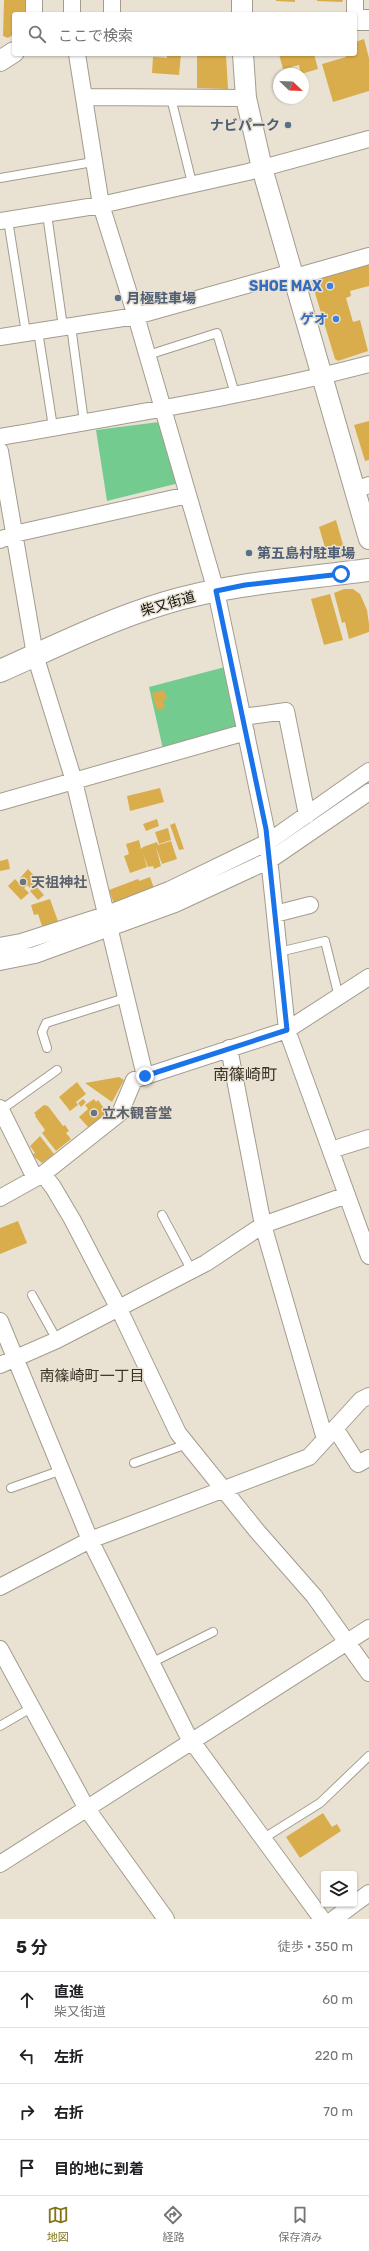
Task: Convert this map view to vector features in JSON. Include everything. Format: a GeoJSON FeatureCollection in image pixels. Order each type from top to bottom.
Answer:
{"type":"FeatureCollection","features":[{"type":"Feature","properties":{"kind":"main road","name":"柴又街道"},"geometry":{"type":"LineString","coordinates":[[0,671],[114,621],[166,603],[245,585],[369,570]]}},
{"type":"Feature","properties":{"kind":"street"},"geometry":{"type":"LineString","coordinates":[[34,0],[34,12]]}},
{"type":"Feature","properties":{"kind":"street"},"geometry":{"type":"LineString","coordinates":[[72,0],[72,12]]}},
{"type":"Feature","properties":{"kind":"street"},"geometry":{"type":"LineString","coordinates":[[112,0],[112,12]]}},
{"type":"Feature","properties":{"kind":"street"},"geometry":{"type":"LineString","coordinates":[[242,0],[242,12]]}},
{"type":"Feature","properties":{"kind":"street"},"geometry":{"type":"LineString","coordinates":[[355,0],[355,12]]}},
{"type":"Feature","properties":{"kind":"street"},"geometry":{"type":"LineString","coordinates":[[357,20],[369,20]]}},
{"type":"Feature","properties":{"kind":"street"},"geometry":{"type":"LineString","coordinates":[[0,61],[12,53]]}},
{"type":"Feature","properties":{"kind":"street"},"geometry":{"type":"LineString","coordinates":[[77,56],[101,205],[148,355],[216,591],[268,842],[287,1030],[369,1256]]}},
{"type":"Feature","properties":{"kind":"street"},"geometry":{"type":"LineString","coordinates":[[244,56],[246,98],[262,168],[323,376],[362,488],[369,539]]}},
{"type":"Feature","properties":{"kind":"street"},"geometry":{"type":"LineString","coordinates":[[85,97],[246,98]]}},
{"type":"Feature","properties":{"kind":"street"},"geometry":{"type":"LineString","coordinates":[[4,220],[101,205],[262,168],[369,138]]}},
{"type":"Feature","properties":{"kind":"street"},"geometry":{"type":"LineString","coordinates":[[0,337],[136,316],[294,274],[369,256]]}},
{"type":"Feature","properties":{"kind":"street"},"geometry":{"type":"LineString","coordinates":[[0,437],[163,409],[323,376],[369,364]]}},
{"type":"Feature","properties":{"kind":"street"},"geometry":{"type":"LineString","coordinates":[[0,451],[7,537],[35,655],[74,781],[145,1076]]}},
{"type":"Feature","properties":{"kind":"street"},"geometry":{"type":"LineString","coordinates":[[7,537],[188,495]]}},
{"type":"Feature","properties":{"kind":"street"},"geometry":{"type":"LineString","coordinates":[[0,802],[74,781],[286,711],[307,815]]}},
{"type":"Feature","properties":{"kind":"street"},"geometry":{"type":"LineString","coordinates":[[0,962],[35,955],[107,922],[268,842],[369,772]]}},
{"type":"Feature","properties":{"kind":"street"},"geometry":{"type":"LineString","coordinates":[[0,946],[107,922],[175,904],[270,860],[369,792]]}},
{"type":"Feature","properties":{"kind":"street"},"geometry":{"type":"LineString","coordinates":[[275,914],[310,905]]}},
{"type":"Feature","properties":{"kind":"street"},"geometry":{"type":"LineString","coordinates":[[0,1198],[39,1176],[120,1113],[134,1080],[287,1030],[369,977]]}},
{"type":"Feature","properties":{"kind":"street"},"geometry":{"type":"LineString","coordinates":[[229,1048],[263,1225],[330,1434],[358,1464],[369,1458]]}},
{"type":"Feature","properties":{"kind":"street"},"geometry":{"type":"LineString","coordinates":[[0,1109],[39,1176],[53,1186],[72,1219],[119,1309],[178,1433],[224,1488],[257,1531],[314,1596],[348,1641],[369,1673]]}},
{"type":"Feature","properties":{"kind":"street"},"geometry":{"type":"LineString","coordinates":[[330,1150],[369,1138]]}},
{"type":"Feature","properties":{"kind":"street"},"geometry":{"type":"LineString","coordinates":[[0,1365],[17,1359],[57,1340],[192,1271],[263,1225],[347,1195]]}},
{"type":"Feature","properties":{"kind":"street"},"geometry":{"type":"LineString","coordinates":[[0,1321],[17,1359],[90,1540],[192,1742],[264,1838],[322,1919]]}},
{"type":"Feature","properties":{"kind":"street"},"geometry":{"type":"LineString","coordinates":[[0,1587],[90,1540],[309,1457],[361,1400],[369,1396]]}},
{"type":"Feature","properties":{"kind":"street"},"geometry":{"type":"LineString","coordinates":[[0,1864],[369,1628]]}},
{"type":"Feature","properties":{"kind":"street"},"geometry":{"type":"LineString","coordinates":[[0,1649],[87,1809],[166,1919]]}},
{"type":"Feature","properties":{"kind":"street"},"geometry":{"type":"LineString","coordinates":[[357,1902],[369,1893]]}},
{"type":"Feature","properties":{"kind":"street"},"geometry":{"type":"LineString","coordinates":[[334,1919],[350,1907]]}},
{"type":"Feature","properties":{"kind":"lane"},"geometry":{"type":"LineString","coordinates":[[171,98],[192,183]]}},
{"type":"Feature","properties":{"kind":"lane"},"geometry":{"type":"LineString","coordinates":[[0,178],[93,162]]}},
{"type":"Feature","properties":{"kind":"lane"},"geometry":{"type":"LineString","coordinates":[[47,214],[84,422]]}},
{"type":"Feature","properties":{"kind":"lane"},"geometry":{"type":"LineString","coordinates":[[4,220],[32,332],[53,427]]}},
{"type":"Feature","properties":{"kind":"lane"},"geometry":{"type":"LineString","coordinates":[[148,355],[217,333],[235,394]]}},
{"type":"Feature","properties":{"kind":"lane"},"geometry":{"type":"LineString","coordinates":[[278,952],[325,941],[339,996]]}},
{"type":"Feature","properties":{"kind":"lane"},"geometry":{"type":"LineString","coordinates":[[47,1048],[42,1032],[46,1023],[125,998]]}},
{"type":"Feature","properties":{"kind":"lane"},"geometry":{"type":"LineString","coordinates":[[0,1109],[58,1070]]}},
{"type":"Feature","properties":{"kind":"lane"},"geometry":{"type":"LineString","coordinates":[[162,1215],[192,1271]]}},
{"type":"Feature","properties":{"kind":"lane"},"geometry":{"type":"LineString","coordinates":[[32,1295],[57,1340]]}},
{"type":"Feature","properties":{"kind":"lane"},"geometry":{"type":"LineString","coordinates":[[134,1463],[187,1444]]}},
{"type":"Feature","properties":{"kind":"lane"},"geometry":{"type":"LineString","coordinates":[[11,1488],[62,1470]]}},
{"type":"Feature","properties":{"kind":"lane"},"geometry":{"type":"LineString","coordinates":[[151,1663],[213,1632]]}},
{"type":"Feature","properties":{"kind":"lane"},"geometry":{"type":"LineString","coordinates":[[0,1726],[31,1708]]}},
{"type":"Feature","properties":{"kind":"lane"},"geometry":{"type":"LineString","coordinates":[[264,1838],[320,1803],[369,1756]]}},
{"type":"Feature","properties":{"kind":"green space"},"geometry":{"type":"Polygon","coordinates":[[[159,422],[179,483],[107,501],[96,430],[159,422]]]}},
{"type":"Feature","properties":{"kind":"green space"},"geometry":{"type":"Polygon","coordinates":[[[225,667],[236,724],[234,728],[163,749],[149,687],[225,667]]]}},
{"type":"Feature","properties":{"kind":"building"},"geometry":{"type":"Polygon","coordinates":[[[4,0],[29,0],[28,12],[12,12],[12,35],[8,38],[3,36],[4,0]]]}},
{"type":"Feature","properties":{"kind":"building"},"geometry":{"type":"Polygon","coordinates":[[[295,0],[295,2],[276,1],[295,0]]]}},
{"type":"Feature","properties":{"kind":"building"},"geometry":{"type":"Polygon","coordinates":[[[317,0],[343,0],[342,2],[317,0]]]}},
{"type":"Feature","properties":{"kind":"building"},"geometry":{"type":"Polygon","coordinates":[[[364,39],[369,58],[369,91],[333,102],[322,64],[346,56],[357,56],[357,41],[364,39]]]}},
{"type":"Feature","properties":{"kind":"building"},"geometry":{"type":"Polygon","coordinates":[[[167,56],[181,56],[179,75],[152,73],[153,57],[167,58],[167,56]]]}},
{"type":"Feature","properties":{"kind":"building"},"geometry":{"type":"Polygon","coordinates":[[[197,56],[226,56],[228,89],[197,88],[197,56]]]}},
{"type":"Feature","properties":{"kind":"building"},"geometry":{"type":"Polygon","coordinates":[[[280,56],[315,56],[318,69],[309,72],[309,68],[300,68],[299,65],[283,68],[280,56]]]}},
{"type":"Feature","properties":{"kind":"building"},"geometry":{"type":"Polygon","coordinates":[[[369,260],[369,286],[350,291],[351,296],[346,298],[353,322],[360,320],[368,351],[338,361],[335,359],[312,283],[315,277],[369,260]]]}},
{"type":"Feature","properties":{"kind":"building"},"geometry":{"type":"Polygon","coordinates":[[[369,421],[369,460],[365,461],[354,425],[369,421]]]}},
{"type":"Feature","properties":{"kind":"building"},"geometry":{"type":"Polygon","coordinates":[[[336,520],[344,548],[342,554],[328,558],[319,527],[336,520]]]}},
{"type":"Feature","properties":{"kind":"building"},"geometry":{"type":"Polygon","coordinates":[[[344,589],[353,589],[360,594],[367,610],[369,624],[369,632],[349,639],[345,622],[342,623],[334,593],[344,589]]]}},
{"type":"Feature","properties":{"kind":"building"},"geometry":{"type":"Polygon","coordinates":[[[330,594],[343,640],[324,645],[311,599],[330,594]]]}},
{"type":"Feature","properties":{"kind":"building"},"geometry":{"type":"Polygon","coordinates":[[[164,690],[167,699],[163,700],[165,708],[157,710],[152,693],[164,690]]]}},
{"type":"Feature","properties":{"kind":"building"},"geometry":{"type":"Polygon","coordinates":[[[160,788],[164,802],[130,811],[127,796],[160,788]]]}},
{"type":"Feature","properties":{"kind":"building"},"geometry":{"type":"Polygon","coordinates":[[[157,819],[159,826],[146,831],[143,824],[157,819]]]}},
{"type":"Feature","properties":{"kind":"building"},"geometry":{"type":"Polygon","coordinates":[[[175,823],[184,849],[179,850],[170,825],[175,823]]]}},
{"type":"Feature","properties":{"kind":"building"},"geometry":{"type":"Polygon","coordinates":[[[168,828],[171,840],[159,844],[155,832],[168,828]]]}},
{"type":"Feature","properties":{"kind":"building"},"geometry":{"type":"Polygon","coordinates":[[[139,840],[141,849],[157,842],[158,845],[171,841],[177,859],[162,864],[156,847],[161,866],[154,869],[153,866],[148,867],[143,854],[147,867],[130,873],[124,856],[129,854],[126,844],[139,840]]]}},
{"type":"Feature","properties":{"kind":"building"},"geometry":{"type":"Polygon","coordinates":[[[8,859],[10,869],[0,871],[0,861],[8,859]]]}},
{"type":"Feature","properties":{"kind":"building"},"geometry":{"type":"Polygon","coordinates":[[[28,869],[38,880],[30,888],[27,885],[24,888],[29,893],[21,900],[8,886],[15,879],[20,884],[23,881],[20,878],[28,869]]]}},
{"type":"Feature","properties":{"kind":"building"},"geometry":{"type":"Polygon","coordinates":[[[150,877],[155,891],[115,907],[109,890],[138,879],[139,881],[150,877]]]}},
{"type":"Feature","properties":{"kind":"building"},"geometry":{"type":"Polygon","coordinates":[[[36,886],[44,895],[38,900],[30,891],[36,886]]]}},
{"type":"Feature","properties":{"kind":"building"},"geometry":{"type":"Polygon","coordinates":[[[50,899],[59,924],[43,929],[38,914],[34,915],[31,905],[50,899]]]}},
{"type":"Feature","properties":{"kind":"building"},"geometry":{"type":"Polygon","coordinates":[[[119,1077],[124,1080],[112,1102],[85,1083],[119,1077]]]}},
{"type":"Feature","properties":{"kind":"building"},"geometry":{"type":"Polygon","coordinates":[[[77,1082],[86,1094],[76,1102],[78,1105],[70,1111],[59,1097],[77,1082]]]}},
{"type":"Feature","properties":{"kind":"building"},"geometry":{"type":"Polygon","coordinates":[[[83,1099],[86,1102],[81,1107],[78,1103],[83,1099]]]}},
{"type":"Feature","properties":{"kind":"building"},"geometry":{"type":"Polygon","coordinates":[[[94,1099],[96,1102],[98,1100],[108,1114],[89,1128],[79,1117],[88,1109],[85,1105],[94,1099]]]}},
{"type":"Feature","properties":{"kind":"building"},"geometry":{"type":"Polygon","coordinates":[[[44,1105],[48,1106],[63,1126],[65,1125],[69,1131],[66,1133],[71,1139],[56,1151],[42,1133],[45,1130],[34,1113],[44,1105]]]}},
{"type":"Feature","properties":{"kind":"building"},"geometry":{"type":"Polygon","coordinates":[[[40,1136],[54,1154],[42,1163],[32,1155],[35,1153],[30,1146],[40,1136]]]}},
{"type":"Feature","properties":{"kind":"building"},"geometry":{"type":"Polygon","coordinates":[[[18,1221],[27,1243],[0,1254],[0,1228],[18,1221]]]}},
{"type":"Feature","properties":{"kind":"building"},"geometry":{"type":"Polygon","coordinates":[[[323,1813],[332,1827],[337,1824],[341,1831],[300,1858],[286,1837],[323,1813]]]}},
{"type":"Feature","properties":{"kind":"place","name":"ナビパーク"},"geometry":{"type":"Point","coordinates":[288,125]}},
{"type":"Feature","properties":{"kind":"place","name":"SHOE MAX"},"geometry":{"type":"Point","coordinates":[330,286]}},
{"type":"Feature","properties":{"kind":"place","name":"月極駐車場"},"geometry":{"type":"Point","coordinates":[118,298]}},
{"type":"Feature","properties":{"kind":"place","name":"ゲオ"},"geometry":{"type":"Point","coordinates":[336,319]}},
{"type":"Feature","properties":{"kind":"place","name":"第五島村駐車場"},"geometry":{"type":"Point","coordinates":[249,553]}},
{"type":"Feature","properties":{"kind":"place","name":"天祖神社"},"geometry":{"type":"Point","coordinates":[23,882]}},
{"type":"Feature","properties":{"kind":"place","name":"立木観音堂"},"geometry":{"type":"Point","coordinates":[94,1113]}},
{"type":"Feature","properties":{"kind":"district","name":"南篠崎町"},"geometry":{"type":"Point","coordinates":[245,1074]}},
{"type":"Feature","properties":{"kind":"district","name":"南篠崎町一丁目"},"geometry":{"type":"Point","coordinates":[92,1376]}},
{"type":"Feature","properties":{"kind":"route"},"geometry":{"type":"LineString","coordinates":[[145,1076],[287,1030],[266,829],[216,591],[245,585],[341,574]]}}]}
